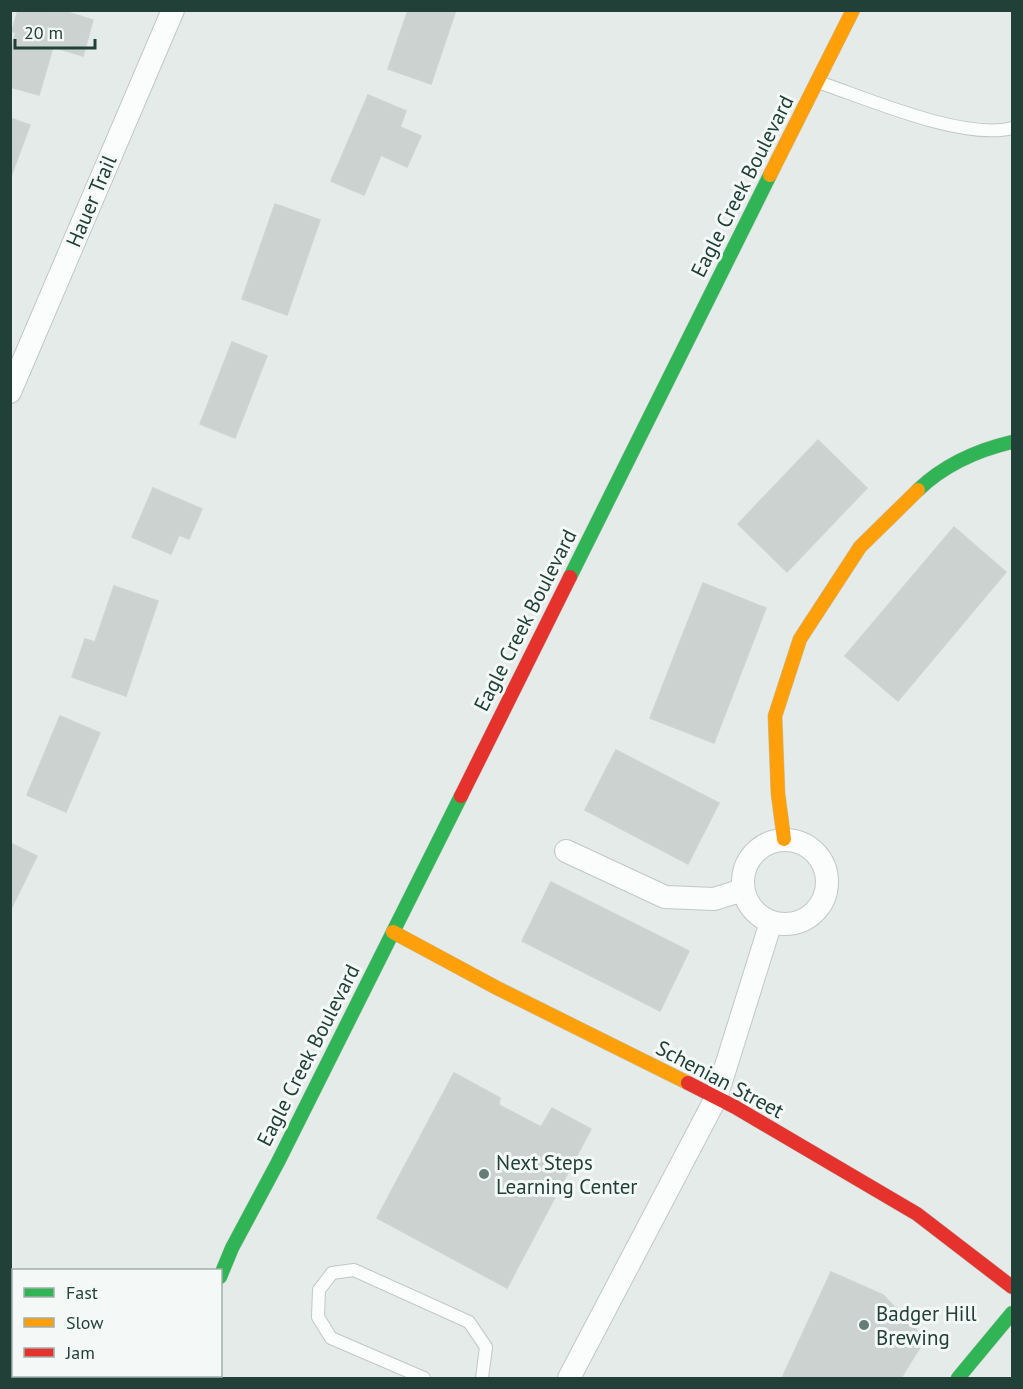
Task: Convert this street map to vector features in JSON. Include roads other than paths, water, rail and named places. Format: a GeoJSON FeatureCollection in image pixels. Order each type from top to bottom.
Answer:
{"type":"FeatureCollection","features":[{"type":"Feature","properties":{"kind":"street","name":"Hauer Trail"},"geometry":{"type":"LineString","coordinates":[[10,392],[172,10]]}},
{"type":"Feature","properties":{"kind":"street","name":"Eagle Creek Boulevard"},"geometry":{"type":"LineString","coordinates":[[222,1272],[232,1248],[278,1162],[853,10]]}},
{"type":"Feature","properties":{"kind":"street"},"geometry":{"type":"LineString","coordinates":[[784,839],[778,794],[775,716],[800,639],[860,547],[934,475],[987,448],[1012,442]]}},
{"type":"Feature","properties":{"kind":"street"},"geometry":{"type":"LineString","coordinates":[[784,839],[798,841],[811,848],[821,858],[828,884],[822,903],[809,918],[797,924],[771,922],[753,909],[743,890],[743,875],[748,862],[757,850],[784,839]]}},
{"type":"Feature","properties":{"kind":"street"},"geometry":{"type":"LineString","coordinates":[[566,851],[665,897],[714,899],[743,890]]}},
{"type":"Feature","properties":{"kind":"street"},"geometry":{"type":"LineString","coordinates":[[569,1378],[716,1098],[771,922]]}},
{"type":"Feature","properties":{"kind":"street","name":"Schenian Street"},"geometry":{"type":"LineString","coordinates":[[393,932],[497,988],[716,1098],[917,1214],[1012,1287]]}},
{"type":"Feature","properties":{"kind":"street","name":"Eagle Creek Boulevard"},"geometry":{"type":"LineString","coordinates":[[215,1269],[232,1248]]}},
{"type":"Feature","properties":{"kind":"street"},"geometry":{"type":"LineString","coordinates":[[958,1378],[1012,1313]]}},
{"type":"Feature","properties":{"kind":"lane"},"geometry":{"type":"LineString","coordinates":[[818,82],[929,119],[987,131],[1012,128]]}},
{"type":"Feature","properties":{"kind":"lane"},"geometry":{"type":"LineString","coordinates":[[424,1378],[331,1338],[318,1317],[319,1290],[332,1273],[354,1270],[469,1322],[486,1347],[482,1378]]}},
{"type":"Feature","properties":{"kind":"place","name":"Next Steps Learning Center"},"geometry":{"type":"Point","coordinates":[484,1174]}},
{"type":"Feature","properties":{"kind":"place","name":"Badger Hill Brewing"},"geometry":{"type":"Point","coordinates":[864,1325]}}]}
